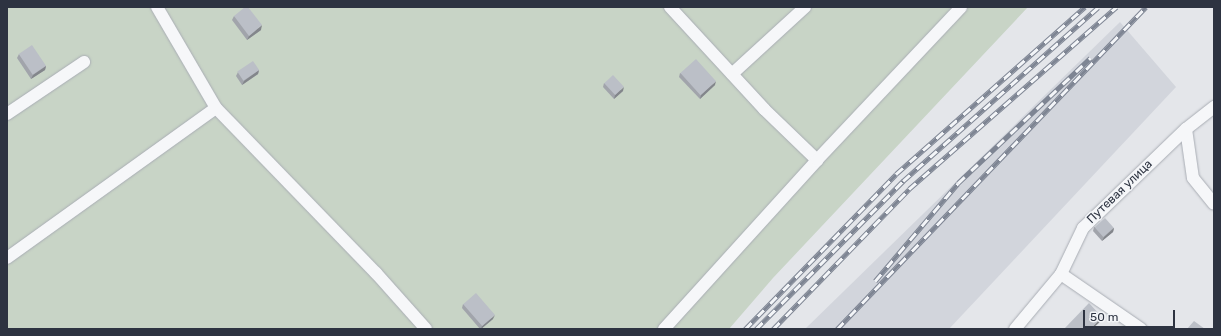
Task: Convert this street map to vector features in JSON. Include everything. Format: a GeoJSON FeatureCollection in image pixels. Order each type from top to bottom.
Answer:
{"type":"FeatureCollection","features":[{"type":"Feature","properties":{"kind":"street"},"geometry":{"type":"LineString","coordinates":[[670,7],[764,109],[817,160]]}},
{"type":"Feature","properties":{"kind":"street"},"geometry":{"type":"LineString","coordinates":[[732,74],[805,7]]}},
{"type":"Feature","properties":{"kind":"street"},"geometry":{"type":"LineString","coordinates":[[664,329],[817,160],[961,7]]}},
{"type":"Feature","properties":{"kind":"street"},"geometry":{"type":"LineString","coordinates":[[160,8],[216,108],[376,273],[426,329]]}},
{"type":"Feature","properties":{"kind":"street"},"geometry":{"type":"LineString","coordinates":[[7,114],[84,62]]}},
{"type":"Feature","properties":{"kind":"street","name":"Путевая улица"},"geometry":{"type":"LineString","coordinates":[[1016,329],[1061,274],[1083,228],[1186,129],[1214,107]]}},
{"type":"Feature","properties":{"kind":"street"},"geometry":{"type":"LineString","coordinates":[[7,258],[216,108]]}},
{"type":"Feature","properties":{"kind":"street"},"geometry":{"type":"LineString","coordinates":[[1186,129],[1193,178],[1214,204]]}},
{"type":"Feature","properties":{"kind":"street"},"geometry":{"type":"LineString","coordinates":[[1061,274],[1141,329]]}},
{"type":"Feature","properties":{"kind":"shaded area"},"geometry":{"type":"Polygon","coordinates":[[[1120,22],[1176,87],[949,329],[805,329],[1120,22]]]}},
{"type":"Feature","properties":{"kind":"green space"},"geometry":{"type":"Polygon","coordinates":[[[7,7],[1028,7],[773,278],[729,329],[7,329],[7,7]]]}},
{"type":"Feature","properties":{"kind":"building"},"geometry":{"type":"Polygon","coordinates":[[[245,7],[248,7],[262,25],[249,36],[234,16],[245,7]]]}},
{"type":"Feature","properties":{"kind":"building"},"geometry":{"type":"Polygon","coordinates":[[[32,45],[46,66],[33,75],[19,54],[32,45]]]}},
{"type":"Feature","properties":{"kind":"building"},"geometry":{"type":"Polygon","coordinates":[[[696,59],[716,81],[700,95],[680,73],[696,59]]]}},
{"type":"Feature","properties":{"kind":"building"},"geometry":{"type":"Polygon","coordinates":[[[253,61],[259,70],[243,81],[237,72],[253,61]]]}},
{"type":"Feature","properties":{"kind":"building"},"geometry":{"type":"Polygon","coordinates":[[[613,75],[624,87],[615,95],[604,83],[613,75]]]}},
{"type":"Feature","properties":{"kind":"building"},"geometry":{"type":"Polygon","coordinates":[[[1105,218],[1114,228],[1103,237],[1095,227],[1105,218]]]}},
{"type":"Feature","properties":{"kind":"building"},"geometry":{"type":"Polygon","coordinates":[[[476,293],[495,315],[482,326],[463,304],[476,293]]]}},
{"type":"Feature","properties":{"kind":"building"},"geometry":{"type":"Polygon","coordinates":[[[1089,303],[1102,317],[1090,329],[1064,329],[1089,303]]]}},
{"type":"Feature","properties":{"kind":"building"},"geometry":{"type":"Polygon","coordinates":[[[1194,321],[1205,329],[1187,329],[1194,321]]]}},
{"type":"Feature","properties":{"kind":"railway"},"geometry":{"type":"LineString","coordinates":[[745,329],[896,174],[1085,7]]}},
{"type":"Feature","properties":{"kind":"railway"},"geometry":{"type":"LineString","coordinates":[[756,329],[903,181],[1098,7]]}},
{"type":"Feature","properties":{"kind":"railway"},"geometry":{"type":"LineString","coordinates":[[773,329],[909,189],[1116,7]]}},
{"type":"Feature","properties":{"kind":"railway"},"geometry":{"type":"LineString","coordinates":[[837,329],[1146,7]]}},
{"type":"Feature","properties":{"kind":"railway"},"geometry":{"type":"LineString","coordinates":[[875,281],[958,183],[1090,58]]}}]}
